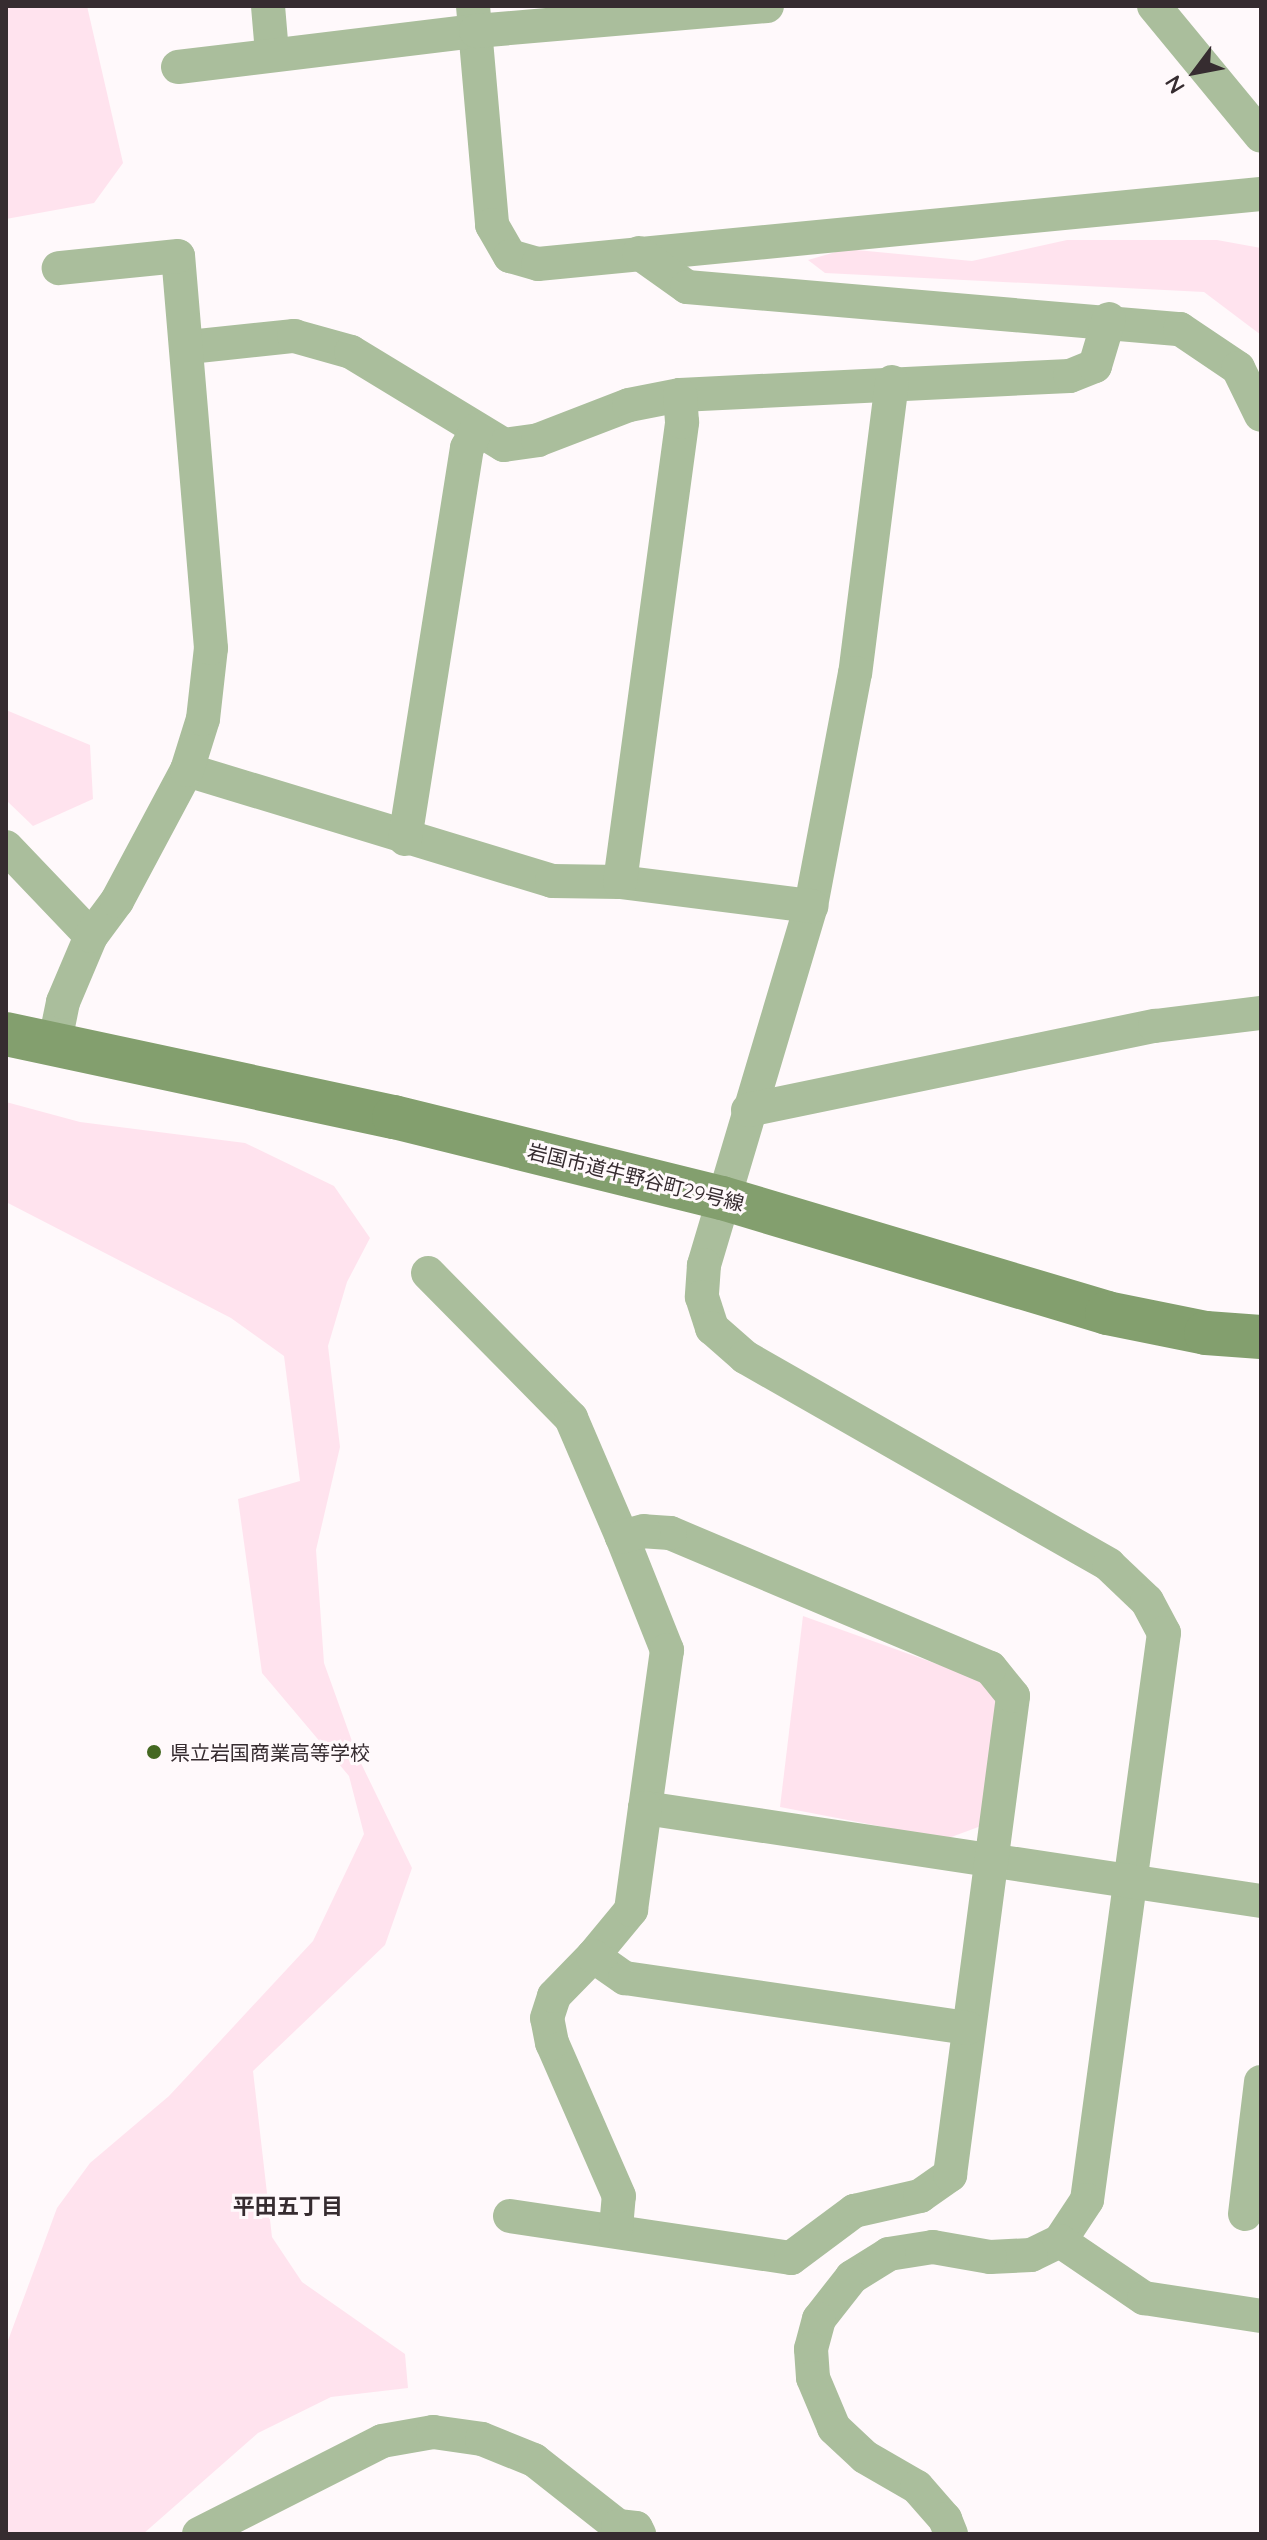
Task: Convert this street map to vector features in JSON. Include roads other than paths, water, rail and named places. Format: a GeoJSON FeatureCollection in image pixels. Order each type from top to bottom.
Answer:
{"type":"FeatureCollection","features":[{"type":"Feature","properties":{"kind":"street"},"geometry":{"type":"LineString","coordinates":[[268,6],[272,53]]}},
{"type":"Feature","properties":{"kind":"street"},"geometry":{"type":"LineString","coordinates":[[178,67],[474,19],[767,6]]}},
{"type":"Feature","properties":{"kind":"street"},"geometry":{"type":"LineString","coordinates":[[1154,6],[1261,136]]}},
{"type":"Feature","properties":{"kind":"street"},"geometry":{"type":"LineString","coordinates":[[474,19],[492,225],[510,256],[538,264],[1261,194]]}},
{"type":"Feature","properties":{"kind":"street"},"geometry":{"type":"LineString","coordinates":[[639,253],[687,287],[872,306],[1109,319],[1180,329],[1238,368],[1261,415]]}},
{"type":"Feature","properties":{"kind":"street"},"geometry":{"type":"LineString","coordinates":[[54,1046],[63,1002],[91,936],[117,901],[187,770],[203,719],[211,648],[189,347],[178,256],[59,268]]}},
{"type":"Feature","properties":{"kind":"street"},"geometry":{"type":"LineString","coordinates":[[189,347],[294,336],[351,352],[504,445],[538,440],[629,405],[680,395],[892,382],[1070,376],[1095,366],[1109,319]]}},
{"type":"Feature","properties":{"kind":"street"},"geometry":{"type":"LineString","coordinates":[[892,382],[855,673],[811,906],[722,1198],[704,1265],[702,1297],[712,1328],[745,1357],[1109,1565],[1147,1601],[1164,1633],[1163,1666],[1087,2200],[1060,2241],[1031,2255],[990,2257],[933,2247],[889,2254],[852,2277],[819,2319],[811,2349],[813,2378],[834,2428],[865,2457],[917,2487],[951,2534]]}},
{"type":"Feature","properties":{"kind":"street"},"geometry":{"type":"LineString","coordinates":[[620,882],[682,422],[680,395]]}},
{"type":"Feature","properties":{"kind":"street"},"geometry":{"type":"LineString","coordinates":[[405,839],[467,448],[476,430]]}},
{"type":"Feature","properties":{"kind":"street"},"geometry":{"type":"LineString","coordinates":[[187,770],[405,839],[552,881],[620,882],[811,906]]}},
{"type":"Feature","properties":{"kind":"street"},"geometry":{"type":"LineString","coordinates":[[6,847],[91,936]]}},
{"type":"Feature","properties":{"kind":"street"},"geometry":{"type":"LineString","coordinates":[[748,1110],[1155,1026],[1261,1013]]}},
{"type":"Feature","properties":{"kind":"street","name":"岩国市道牛野谷町29号線"},"geometry":{"type":"LineString","coordinates":[[6,1034],[394,1117],[722,1198],[1107,1313],[1206,1333],[1261,1337]]}},
{"type":"Feature","properties":{"kind":"street"},"geometry":{"type":"LineString","coordinates":[[428,1273],[571,1418],[667,1650],[631,1910],[554,1996],[547,2018],[552,2043],[619,2196],[616,2228]]}},
{"type":"Feature","properties":{"kind":"street"},"geometry":{"type":"LineString","coordinates":[[510,2216],[616,2228],[791,2258],[854,2211],[920,2196],[950,2175],[1013,1696],[990,1668],[670,1533],[644,1531],[622,1537]]}},
{"type":"Feature","properties":{"kind":"street"},"geometry":{"type":"LineString","coordinates":[[645,1808],[1261,1901]]}},
{"type":"Feature","properties":{"kind":"street"},"geometry":{"type":"LineString","coordinates":[[593,1956],[625,1978],[967,2028]]}},
{"type":"Feature","properties":{"kind":"street"},"geometry":{"type":"LineString","coordinates":[[1245,2214],[1255,2179],[1261,2082]]}},
{"type":"Feature","properties":{"kind":"street"},"geometry":{"type":"LineString","coordinates":[[1060,2241],[1144,2298],[1261,2316]]}},
{"type":"Feature","properties":{"kind":"street"},"geometry":{"type":"LineString","coordinates":[[199,2534],[382,2441],[433,2432],[482,2439],[534,2460],[581,2491],[618,2526],[636,2528],[639,2534]]}},
{"type":"Feature","properties":{"kind":"place","name":"県立岩国商業高等学校"},"geometry":{"type":"Point","coordinates":[154,1752]}},
{"type":"Feature","properties":{"kind":"district","name":"平田五丁目"},"geometry":{"type":"Point","coordinates":[288,2207]}}]}
